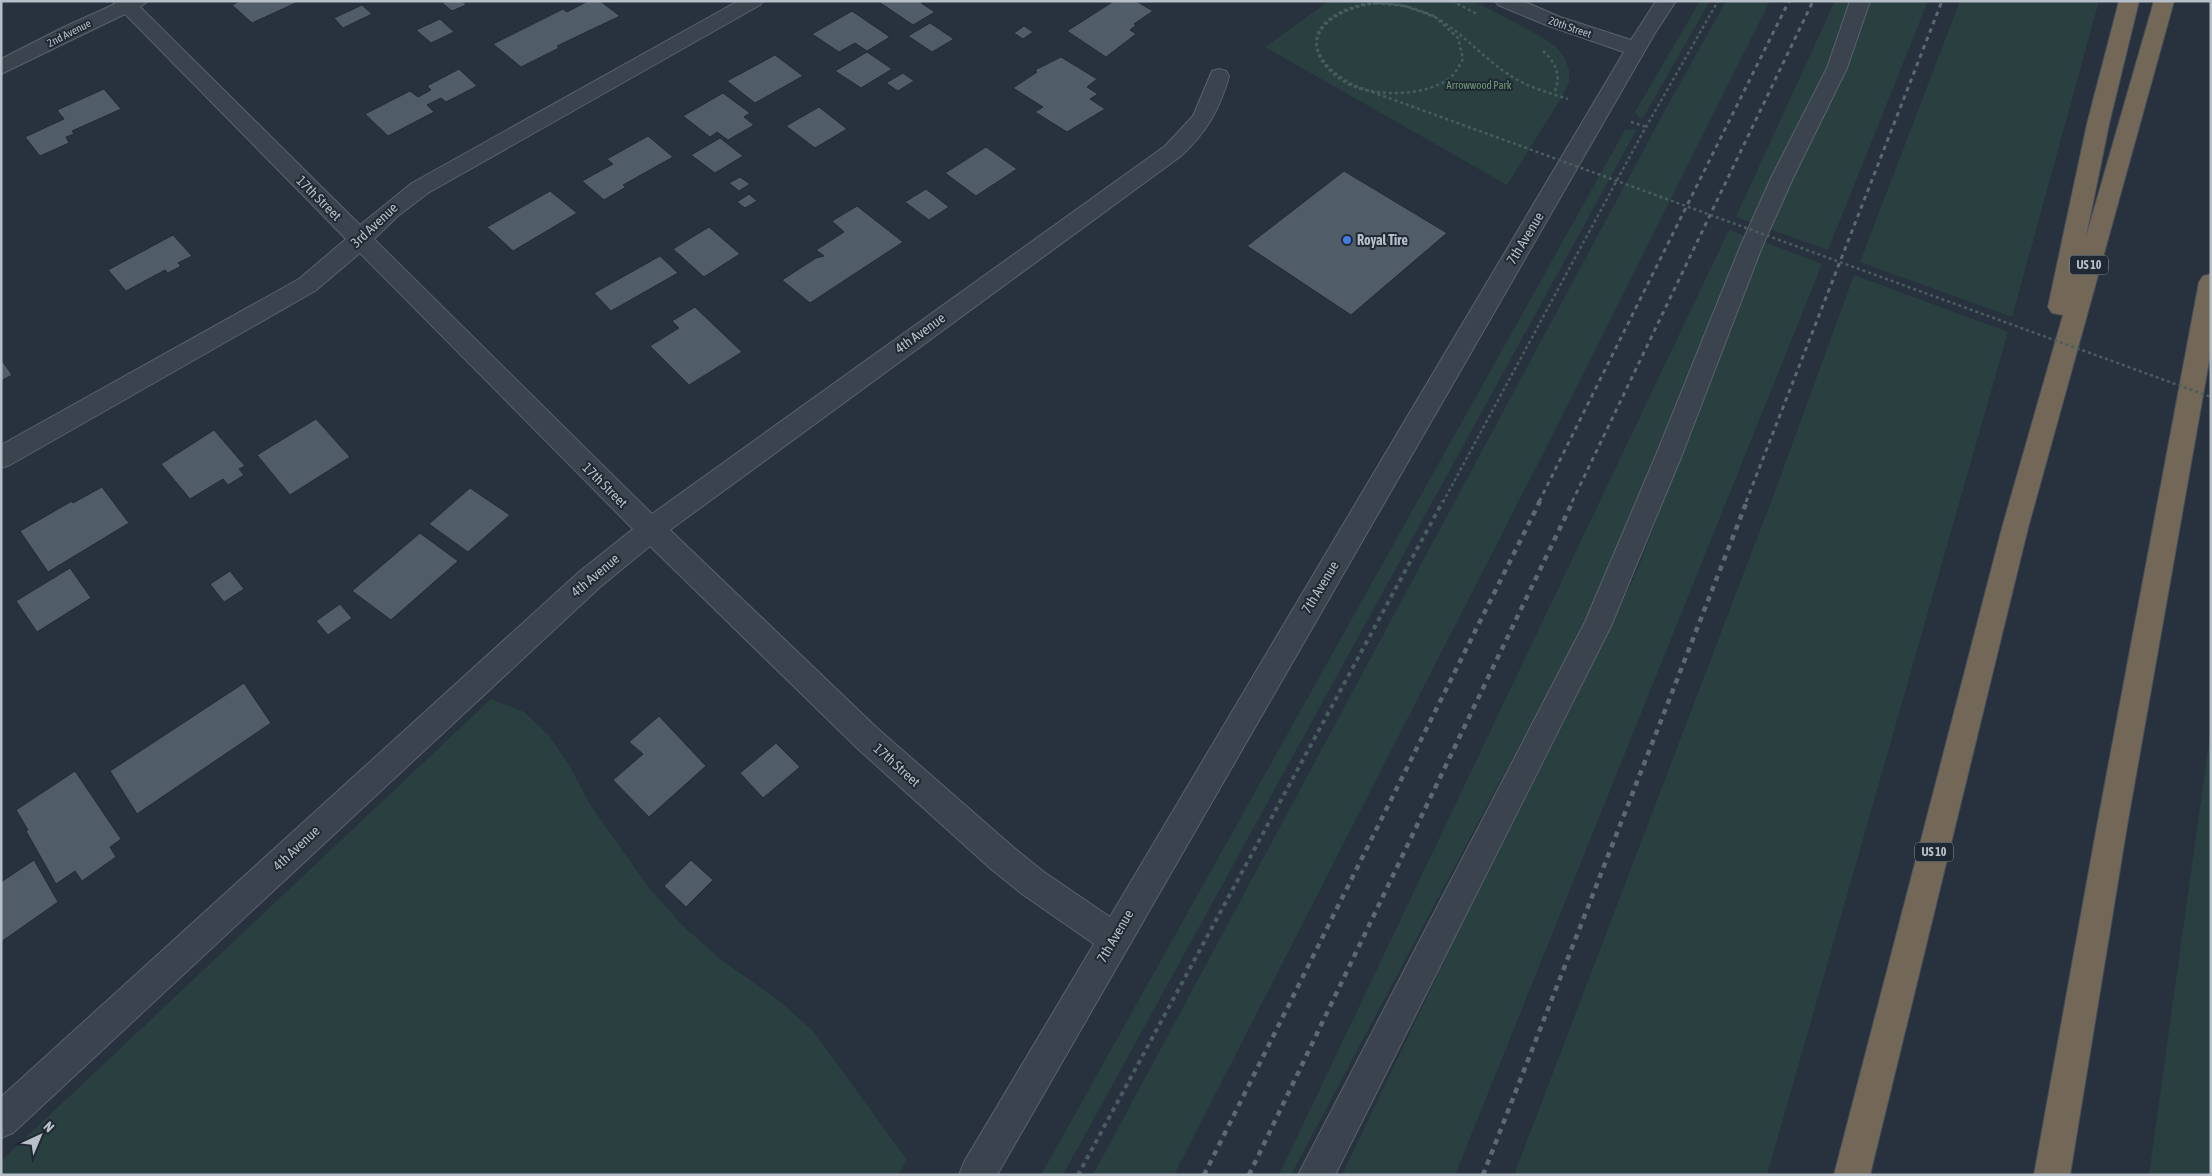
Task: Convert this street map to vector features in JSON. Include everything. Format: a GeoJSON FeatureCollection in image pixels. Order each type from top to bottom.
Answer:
{"type":"FeatureCollection","features":[{"type":"Feature","properties":{"kind":"highway"},"geometry":{"type":"LineString","coordinates":[[2015,528],[2098,124],[2129,1]]}},
{"type":"Feature","properties":{"kind":"highway","name":"US 10"},"geometry":{"type":"LineString","coordinates":[[1852,1175],[2015,528],[2164,1]]}},
{"type":"Feature","properties":{"kind":"highway"},"geometry":{"type":"LineString","coordinates":[[2052,1175],[2211,282]]}},
{"type":"Feature","properties":{"kind":"street","name":"3rd Avenue"},"geometry":{"type":"LineString","coordinates":[[1,458],[308,284],[329,268],[383,214],[420,188],[753,1]]}},
{"type":"Feature","properties":{"kind":"street","name":"20th Street"},"geometry":{"type":"LineString","coordinates":[[1505,1],[1553,21],[1636,49]]}},
{"type":"Feature","properties":{"kind":"street","name":"7th Avenue"},"geometry":{"type":"LineString","coordinates":[[977,1175],[1114,938],[1666,1]]}},
{"type":"Feature","properties":{"kind":"street"},"geometry":{"type":"LineString","coordinates":[[1316,1175],[1597,626],[1669,456],[1751,247],[1783,176],[1837,68],[1860,1]]}},
{"type":"Feature","properties":{"kind":"street","name":"17th Street"},"geometry":{"type":"LineString","coordinates":[[129,3],[650,530],[929,795],[1033,883],[1114,938]]}},
{"type":"Feature","properties":{"kind":"street","name":"2nd Avenue"},"geometry":{"type":"LineString","coordinates":[[1,68],[129,3]]}},
{"type":"Feature","properties":{"kind":"street","name":"4th Avenue"},"geometry":{"type":"LineString","coordinates":[[1,1121],[589,580],[650,530],[1173,151],[1192,133],[1205,116],[1219,76]]}},
{"type":"Feature","properties":{"kind":"path"},"geometry":{"type":"LineString","coordinates":[[1078,1175],[1642,134],[1718,1]]}},
{"type":"Feature","properties":{"kind":"path"},"geometry":{"type":"LineString","coordinates":[[1554,93],[1513,78],[1461,33],[1434,16],[1406,6],[1375,3],[1352,6],[1333,15],[1320,28],[1316,43],[1317,51],[1326,67],[1342,80],[1353,85],[2211,397]]}},
{"type":"Feature","properties":{"kind":"path"},"geometry":{"type":"LineString","coordinates":[[1353,85],[1378,93],[1404,94],[1433,88],[1455,75],[1462,60],[1461,44],[1452,29],[1434,16]]}},
{"type":"Feature","properties":{"kind":"green space","name":"Arrowwood Park"},"geometry":{"type":"Polygon","coordinates":[[[1329,1],[1474,1],[1540,36],[1556,47],[1565,58],[1569,71],[1569,82],[1563,95],[1507,185],[1265,47],[1329,1]]]}},
{"type":"Feature","properties":{"kind":"green space"},"geometry":{"type":"Polygon","coordinates":[[[1700,1],[1710,1],[1642,120],[1635,112],[1700,1]]]}},
{"type":"Feature","properties":{"kind":"green space"},"geometry":{"type":"Polygon","coordinates":[[[1726,1],[1770,1],[1553,434],[1174,1175],[1093,1175],[1663,114],[1726,1]]]}},
{"type":"Feature","properties":{"kind":"green space"},"geometry":{"type":"Polygon","coordinates":[[[1835,1],[1853,1],[1837,47],[1754,223],[1736,217],[1835,1]]]}},
{"type":"Feature","properties":{"kind":"green space"},"geometry":{"type":"Polygon","coordinates":[[[1868,1],[1928,1],[1828,250],[1770,229],[1868,1]]]}},
{"type":"Feature","properties":{"kind":"green space"},"geometry":{"type":"Polygon","coordinates":[[[1960,1],[2099,1],[2012,317],[1860,262],[1960,1]]]}},
{"type":"Feature","properties":{"kind":"green space"},"geometry":{"type":"Polygon","coordinates":[[[1637,129],[1063,1175],[1041,1175],[1625,130],[1637,129]]]}},
{"type":"Feature","properties":{"kind":"green space"},"geometry":{"type":"Polygon","coordinates":[[[1729,230],[1748,237],[1687,375],[1593,606],[1291,1175],[1279,1175],[1729,230]]]}},
{"type":"Feature","properties":{"kind":"green space"},"geometry":{"type":"Polygon","coordinates":[[[1764,242],[1822,264],[1455,1175],[1342,1175],[1462,924],[1577,697],[1637,571],[1764,242]]]}},
{"type":"Feature","properties":{"kind":"green space"},"geometry":{"type":"Polygon","coordinates":[[[1854,275],[2008,332],[1767,1175],[1514,1175],[1777,486],[1854,275]]]}},
{"type":"Feature","properties":{"kind":"green space"},"geometry":{"type":"Polygon","coordinates":[[[491,699],[524,712],[549,736],[568,763],[591,806],[649,888],[683,926],[720,959],[778,1000],[813,1031],[907,1160],[898,1175],[1,1175],[1,1161],[491,699]]]}},
{"type":"Feature","properties":{"kind":"green space"},"geometry":{"type":"Polygon","coordinates":[[[2211,728],[2211,1175],[2149,1175],[2211,728]]]}},
{"type":"Feature","properties":{"kind":"building"},"geometry":{"type":"Polygon","coordinates":[[[240,1],[300,1],[252,23],[232,5],[240,1]]]}},
{"type":"Feature","properties":{"kind":"building"},"geometry":{"type":"Polygon","coordinates":[[[446,1],[462,1],[466,5],[452,11],[442,3],[446,1]]]}},
{"type":"Feature","properties":{"kind":"building"},"geometry":{"type":"Polygon","coordinates":[[[588,1],[600,1],[620,16],[557,46],[559,48],[521,67],[493,44],[563,9],[567,12],[588,1]]]}},
{"type":"Feature","properties":{"kind":"building"},"geometry":{"type":"Polygon","coordinates":[[[924,1],[921,3],[935,12],[913,25],[879,2],[924,1]]]}},
{"type":"Feature","properties":{"kind":"building"},"geometry":{"type":"Polygon","coordinates":[[[1114,1],[1136,1],[1153,11],[1134,24],[1136,25],[1130,30],[1136,34],[1106,57],[1067,31],[1114,1]]]}},
{"type":"Feature","properties":{"kind":"building"},"geometry":{"type":"Polygon","coordinates":[[[362,5],[372,14],[343,28],[334,18],[362,5]]]}},
{"type":"Feature","properties":{"kind":"building"},"geometry":{"type":"Polygon","coordinates":[[[852,11],[890,37],[867,51],[855,43],[839,52],[812,34],[852,11]]]}},
{"type":"Feature","properties":{"kind":"building"},"geometry":{"type":"Polygon","coordinates":[[[440,19],[454,32],[431,43],[416,30],[440,19]]]}},
{"type":"Feature","properties":{"kind":"building"},"geometry":{"type":"Polygon","coordinates":[[[930,23],[954,39],[932,52],[908,36],[930,23]]]}},
{"type":"Feature","properties":{"kind":"building"},"geometry":{"type":"Polygon","coordinates":[[[1024,26],[1033,32],[1023,39],[1014,33],[1024,26]]]}},
{"type":"Feature","properties":{"kind":"building"},"geometry":{"type":"Polygon","coordinates":[[[867,52],[892,69],[861,88],[835,71],[867,52]]]}},
{"type":"Feature","properties":{"kind":"building"},"geometry":{"type":"Polygon","coordinates":[[[775,55],[803,76],[755,103],[727,81],[775,55]]]}},
{"type":"Feature","properties":{"kind":"building"},"geometry":{"type":"Polygon","coordinates":[[[1061,57],[1097,79],[1087,87],[1098,94],[1090,99],[1105,109],[1067,132],[1035,112],[1043,107],[1013,88],[1037,72],[1035,70],[1061,57]]]}},
{"type":"Feature","properties":{"kind":"building"},"geometry":{"type":"Polygon","coordinates":[[[459,69],[477,86],[446,102],[441,98],[427,105],[434,112],[388,136],[365,114],[410,91],[418,97],[431,90],[427,86],[459,69]]]}},
{"type":"Feature","properties":{"kind":"building"},"geometry":{"type":"Polygon","coordinates":[[[903,73],[914,81],[898,91],[886,83],[903,73]]]}},
{"type":"Feature","properties":{"kind":"building"},"geometry":{"type":"Polygon","coordinates":[[[104,89],[121,109],[72,131],[74,134],[66,137],[69,143],[40,156],[25,137],[64,119],[57,110],[104,89]]]}},
{"type":"Feature","properties":{"kind":"building"},"geometry":{"type":"Polygon","coordinates":[[[723,93],[750,113],[744,117],[754,125],[728,140],[717,132],[710,137],[683,116],[723,93]]]}},
{"type":"Feature","properties":{"kind":"building"},"geometry":{"type":"Polygon","coordinates":[[[819,107],[847,129],[815,148],[786,126],[819,107]]]}},
{"type":"Feature","properties":{"kind":"building"},"geometry":{"type":"Polygon","coordinates":[[[648,136],[673,157],[623,185],[626,187],[604,200],[582,181],[613,164],[607,159],[648,136]]]}},
{"type":"Feature","properties":{"kind":"building"},"geometry":{"type":"Polygon","coordinates":[[[720,138],[743,156],[715,173],[691,155],[720,138]]]}},
{"type":"Feature","properties":{"kind":"building"},"geometry":{"type":"Polygon","coordinates":[[[986,147],[1017,169],[976,196],[945,173],[986,147]]]}},
{"type":"Feature","properties":{"kind":"building","name":"Royal Tire"},"geometry":{"type":"Polygon","coordinates":[[[1344,171],[1447,233],[1351,315],[1247,246],[1344,171]]]}},
{"type":"Feature","properties":{"kind":"building"},"geometry":{"type":"Polygon","coordinates":[[[740,177],[750,184],[739,191],[729,183],[740,177]]]}},
{"type":"Feature","properties":{"kind":"building"},"geometry":{"type":"Polygon","coordinates":[[[926,189],[949,207],[929,220],[905,202],[926,189]]]}},
{"type":"Feature","properties":{"kind":"building"},"geometry":{"type":"Polygon","coordinates":[[[550,191],[577,213],[513,251],[487,227],[550,191]]]}},
{"type":"Feature","properties":{"kind":"building"},"geometry":{"type":"Polygon","coordinates":[[[749,194],[757,201],[745,208],[737,202],[749,194]]]}},
{"type":"Feature","properties":{"kind":"building"},"geometry":{"type":"Polygon","coordinates":[[[857,206],[903,242],[810,303],[782,280],[816,258],[824,256],[816,250],[844,232],[832,221],[857,206]]]}},
{"type":"Feature","properties":{"kind":"building"},"geometry":{"type":"Polygon","coordinates":[[[709,227],[740,254],[704,277],[673,249],[709,227]]]}},
{"type":"Feature","properties":{"kind":"building"},"geometry":{"type":"Polygon","coordinates":[[[173,235],[192,256],[178,263],[181,266],[168,273],[165,270],[126,291],[108,270],[173,235]]]}},
{"type":"Feature","properties":{"kind":"building"},"geometry":{"type":"Polygon","coordinates":[[[660,256],[678,273],[611,311],[594,293],[660,256]]]}},
{"type":"Feature","properties":{"kind":"building"},"geometry":{"type":"Polygon","coordinates":[[[695,307],[742,352],[689,385],[650,346],[679,328],[672,321],[695,307]]]}},
{"type":"Feature","properties":{"kind":"building"},"geometry":{"type":"Polygon","coordinates":[[[1,359],[12,375],[1,381],[1,359]]]}},
{"type":"Feature","properties":{"kind":"building"},"geometry":{"type":"Polygon","coordinates":[[[316,419],[350,457],[290,495],[257,455],[316,419]]]}},
{"type":"Feature","properties":{"kind":"building"},"geometry":{"type":"Polygon","coordinates":[[[214,430],[245,466],[239,469],[244,475],[228,485],[223,479],[190,499],[161,464],[214,430]]]}},
{"type":"Feature","properties":{"kind":"building"},"geometry":{"type":"Polygon","coordinates":[[[102,487],[129,523],[48,572],[20,531],[72,501],[73,503],[102,487]]]}},
{"type":"Feature","properties":{"kind":"building"},"geometry":{"type":"Polygon","coordinates":[[[470,488],[510,515],[468,552],[429,524],[470,488]]]}},
{"type":"Feature","properties":{"kind":"building"},"geometry":{"type":"Polygon","coordinates":[[[420,533],[458,561],[391,620],[352,591],[420,533]]]}},
{"type":"Feature","properties":{"kind":"building"},"geometry":{"type":"Polygon","coordinates":[[[70,568],[91,598],[37,632],[16,601],[70,568]]]}},
{"type":"Feature","properties":{"kind":"building"},"geometry":{"type":"Polygon","coordinates":[[[230,571],[244,589],[224,602],[210,584],[230,571]]]}},
{"type":"Feature","properties":{"kind":"building"},"geometry":{"type":"Polygon","coordinates":[[[340,604],[352,618],[328,635],[316,621],[340,604]]]}},
{"type":"Feature","properties":{"kind":"building"},"geometry":{"type":"Polygon","coordinates":[[[244,683],[271,723],[137,814],[110,771],[244,683]]]}},
{"type":"Feature","properties":{"kind":"building"},"geometry":{"type":"Polygon","coordinates":[[[659,716],[706,766],[649,817],[613,780],[643,754],[629,742],[659,716]]]}},
{"type":"Feature","properties":{"kind":"building"},"geometry":{"type":"Polygon","coordinates":[[[776,743],[800,767],[763,798],[740,773],[776,743]]]}},
{"type":"Feature","properties":{"kind":"building"},"geometry":{"type":"Polygon","coordinates":[[[75,771],[121,839],[110,847],[116,857],[82,881],[75,871],[56,884],[16,810],[75,771]]]}},
{"type":"Feature","properties":{"kind":"building"},"geometry":{"type":"Polygon","coordinates":[[[34,860],[58,902],[1,942],[1,882],[34,860]]]}},
{"type":"Feature","properties":{"kind":"building"},"geometry":{"type":"Polygon","coordinates":[[[691,860],[713,880],[686,907],[664,886],[691,860]]]}},
{"type":"Feature","properties":{"kind":"railway"},"geometry":{"type":"LineString","coordinates":[[1539,502],[1789,1]]}},
{"type":"Feature","properties":{"kind":"railway"},"geometry":{"type":"LineString","coordinates":[[1572,502],[1813,1]]}},
{"type":"Feature","properties":{"kind":"railway"},"geometry":{"type":"LineString","coordinates":[[1746,502],[1942,1]]}},
{"type":"Feature","properties":{"kind":"railway"},"geometry":{"type":"LineString","coordinates":[[1204,1175],[1540,501]]}},
{"type":"Feature","properties":{"kind":"railway"},"geometry":{"type":"LineString","coordinates":[[1249,1175],[1573,501]]}},
{"type":"Feature","properties":{"kind":"railway"},"geometry":{"type":"LineString","coordinates":[[1483,1175],[1747,501]]}},
{"type":"Feature","properties":{"kind":"place","name":"Royal Tire"},"geometry":{"type":"Point","coordinates":[1347,240]}}]}
